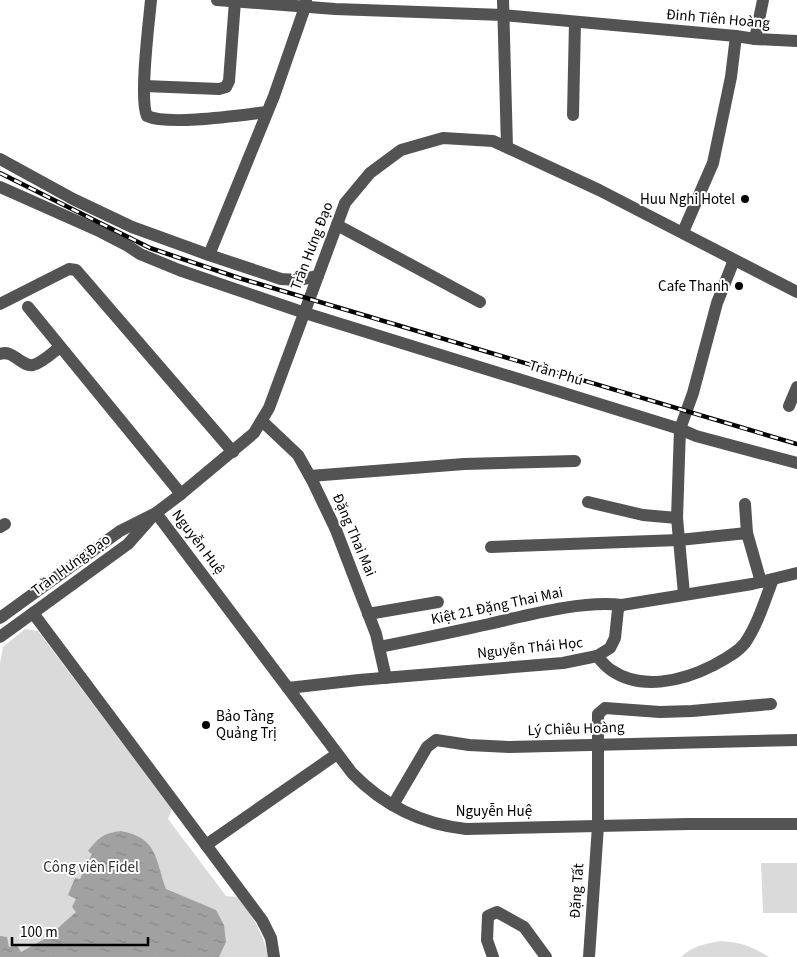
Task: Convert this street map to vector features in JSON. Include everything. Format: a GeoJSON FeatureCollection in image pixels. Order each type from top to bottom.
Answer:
{"type":"FeatureCollection","features":[{"type":"Feature","properties":{"kind":"street"},"geometry":{"type":"LineString","coordinates":[[151,0],[145,86],[146,114],[156,119],[202,119],[267,112]]}},
{"type":"Feature","properties":{"kind":"street","name":"Đinh Tiên Hoàng"},"geometry":{"type":"LineString","coordinates":[[217,0],[423,6],[755,39],[797,41]]}},
{"type":"Feature","properties":{"kind":"street"},"geometry":{"type":"LineString","coordinates":[[503,0],[507,147]]}},
{"type":"Feature","properties":{"kind":"street"},"geometry":{"type":"LineString","coordinates":[[755,39],[763,0]]}},
{"type":"Feature","properties":{"kind":"street"},"geometry":{"type":"LineString","coordinates":[[145,86],[219,89],[226,87],[229,80],[235,2]]}},
{"type":"Feature","properties":{"kind":"street"},"geometry":{"type":"LineString","coordinates":[[209,255],[267,112],[306,3]]}},
{"type":"Feature","properties":{"kind":"street"},"geometry":{"type":"LineString","coordinates":[[573,115],[575,22]]}},
{"type":"Feature","properties":{"kind":"street"},"geometry":{"type":"LineString","coordinates":[[683,232],[712,163],[730,77],[736,36]]}},
{"type":"Feature","properties":{"kind":"street","name":"Trần Hưng Đạo"},"geometry":{"type":"LineString","coordinates":[[0,618],[120,531],[156,513],[254,433],[269,408],[345,203],[370,174],[401,150],[443,138],[493,141],[599,190],[797,292]]}},
{"type":"Feature","properties":{"kind":"street"},"geometry":{"type":"LineString","coordinates":[[0,159],[73,199],[132,227],[282,279],[298,280],[318,276]]}},
{"type":"Feature","properties":{"kind":"street","name":"Trần Phú"},"geometry":{"type":"LineString","coordinates":[[0,187],[97,230],[158,262],[305,313],[680,429],[696,436],[797,463]]}},
{"type":"Feature","properties":{"kind":"street"},"geometry":{"type":"LineString","coordinates":[[337,225],[480,302]]}},
{"type":"Feature","properties":{"kind":"street"},"geometry":{"type":"LineString","coordinates":[[684,594],[677,518],[680,429],[693,393],[717,303],[734,260]]}},
{"type":"Feature","properties":{"kind":"street"},"geometry":{"type":"LineString","coordinates":[[0,304],[70,269],[76,270],[233,452]]}},
{"type":"Feature","properties":{"kind":"street"},"geometry":{"type":"LineString","coordinates":[[28,307],[181,494]]}},
{"type":"Feature","properties":{"kind":"street"},"geometry":{"type":"LineString","coordinates":[[0,354],[9,354],[30,365],[36,364],[60,347]]}},
{"type":"Feature","properties":{"kind":"street"},"geometry":{"type":"LineString","coordinates":[[788,406],[797,386]]}},
{"type":"Feature","properties":{"kind":"street","name":"Đặng Thai Mai"},"geometry":{"type":"LineString","coordinates":[[262,421],[298,455],[310,476],[336,530],[368,614],[379,647],[386,678]]}},
{"type":"Feature","properties":{"kind":"street"},"geometry":{"type":"LineString","coordinates":[[310,476],[464,464],[575,461]]}},
{"type":"Feature","properties":{"kind":"street"},"geometry":{"type":"LineString","coordinates":[[588,502],[643,516],[677,518]]}},
{"type":"Feature","properties":{"kind":"street"},"geometry":{"type":"LineString","coordinates":[[597,656],[616,673],[637,680],[666,681],[695,674],[731,655],[745,642],[758,618],[767,580],[747,533],[745,504]]}},
{"type":"Feature","properties":{"kind":"street","name":"Trần Hưng Đạo"},"geometry":{"type":"LineString","coordinates":[[0,637],[128,544],[156,513]]}},
{"type":"Feature","properties":{"kind":"street","name":"Nguyễn Huệ"},"geometry":{"type":"LineString","coordinates":[[156,513],[337,754],[366,787],[393,805],[421,820],[444,827],[459,829],[797,824]]}},
{"type":"Feature","properties":{"kind":"street"},"geometry":{"type":"LineString","coordinates":[[491,547],[679,540],[747,533]]}},
{"type":"Feature","properties":{"kind":"street"},"geometry":{"type":"LineString","coordinates":[[622,605],[797,573]]}},
{"type":"Feature","properties":{"kind":"street"},"geometry":{"type":"LineString","coordinates":[[368,614],[438,602]]}},
{"type":"Feature","properties":{"kind":"street","name":"Kiệt 21 Đặng Thai Mai"},"geometry":{"type":"LineString","coordinates":[[379,647],[521,616],[578,606],[610,603],[622,605]]}},
{"type":"Feature","properties":{"kind":"street","name":"Nguyễn Thái Học"},"geometry":{"type":"LineString","coordinates":[[288,688],[563,662],[597,656],[610,648],[615,638],[618,609],[622,605]]}},
{"type":"Feature","properties":{"kind":"street"},"geometry":{"type":"LineString","coordinates":[[33,613],[262,920],[270,938],[274,957]]}},
{"type":"Feature","properties":{"kind":"street","name":"Đặng Tất"},"geometry":{"type":"LineString","coordinates":[[589,957],[598,826],[598,714],[605,708],[660,712],[771,704]]}},
{"type":"Feature","properties":{"kind":"street","name":"Lý Chiêu Hoàng"},"geometry":{"type":"LineString","coordinates":[[393,805],[427,747],[436,740],[490,747],[797,740]]}},
{"type":"Feature","properties":{"kind":"street"},"geometry":{"type":"LineString","coordinates":[[206,845],[337,754]]}},
{"type":"Feature","properties":{"kind":"street"},"geometry":{"type":"LineString","coordinates":[[493,957],[487,940],[488,916],[497,912],[524,928],[546,957]]}},
{"type":"Feature","properties":{"kind":"green space","name":"Công viên Fidel"},"geometry":{"type":"Polygon","coordinates":[[[25,629],[38,631],[172,809],[168,819],[226,896],[239,897],[253,918],[268,957],[0,957],[0,663],[3,647],[25,629]]]}},
{"type":"Feature","properties":{"kind":"green space"},"geometry":{"type":"Polygon","coordinates":[[[761,863],[797,863],[797,913],[763,913],[761,863]]]}},
{"type":"Feature","properties":{"kind":"green space"},"geometry":{"type":"Polygon","coordinates":[[[720,941],[746,945],[769,957],[681,957],[694,948],[720,941]]]}},
{"type":"Feature","properties":{"kind":"water"},"geometry":{"type":"Polygon","coordinates":[[[121,831],[133,834],[149,845],[157,859],[166,889],[216,910],[224,925],[226,942],[219,957],[0,957],[0,936],[7,937],[9,947],[17,945],[21,952],[48,937],[76,912],[72,907],[76,899],[68,895],[75,878],[80,879],[92,854],[88,851],[102,836],[121,831]]]}},
{"type":"Feature","properties":{"kind":"railway"},"geometry":{"type":"LineString","coordinates":[[0,173],[150,248],[239,278],[797,444]]}},
{"type":"Feature","properties":{"kind":"place","name":"Huu Nghi Hotel"},"geometry":{"type":"Point","coordinates":[745,199]}},
{"type":"Feature","properties":{"kind":"place","name":"Cafe Thanh"},"geometry":{"type":"Point","coordinates":[739,286]}},
{"type":"Feature","properties":{"kind":"place","name":"Bảo Tàng Quảng Trị"},"geometry":{"type":"Point","coordinates":[206,725]}}]}
